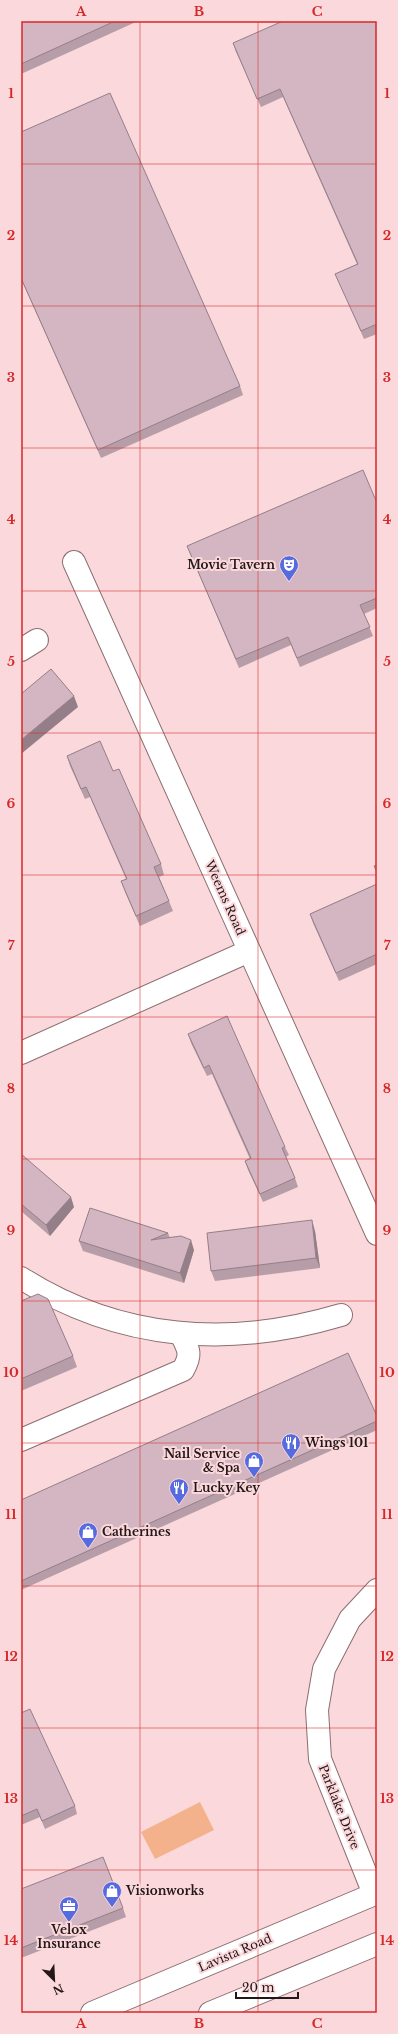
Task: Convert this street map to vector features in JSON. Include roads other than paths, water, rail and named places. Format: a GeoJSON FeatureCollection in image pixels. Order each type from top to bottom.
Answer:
{"type":"FeatureCollection","features":[{"type":"Feature","properties":{"kind":"street","name":"Weems Road"},"geometry":{"type":"LineString","coordinates":[[74,562],[377,1234]]}},
{"type":"Feature","properties":{"kind":"street"},"geometry":{"type":"LineString","coordinates":[[21,1053],[249,951]]}},
{"type":"Feature","properties":{"kind":"street"},"geometry":{"type":"LineString","coordinates":[[21,1278],[64,1302],[97,1315],[131,1325],[181,1334],[237,1335],[272,1332],[307,1325],[341,1315]]}},
{"type":"Feature","properties":{"kind":"street"},"geometry":{"type":"LineString","coordinates":[[21,1440],[183,1370],[189,1358],[187,1346],[181,1334]]}},
{"type":"Feature","properties":{"kind":"street","name":"Parklake Drive"},"geometry":{"type":"LineString","coordinates":[[376,1893],[320,1759],[317,1710],[324,1669],[350,1619],[377,1590]]}},
{"type":"Feature","properties":{"kind":"street","name":"Lavista Road"},"geometry":{"type":"LineString","coordinates":[[92,2013],[376,1893]]}},
{"type":"Feature","properties":{"kind":"street"},"geometry":{"type":"LineString","coordinates":[[210,2013],[377,1944]]}},
{"type":"Feature","properties":{"kind":"place","name":"Movie Tavern"},"geometry":{"type":"Point","coordinates":[289,582]}},
{"type":"Feature","properties":{"kind":"place","name":"Wings 101"},"geometry":{"type":"Point","coordinates":[291,1460]}},
{"type":"Feature","properties":{"kind":"place","name":"Nail Service & Spa"},"geometry":{"type":"Point","coordinates":[254,1478]}},
{"type":"Feature","properties":{"kind":"place","name":"Lucky Key"},"geometry":{"type":"Point","coordinates":[179,1505]}},
{"type":"Feature","properties":{"kind":"place","name":"Catherines"},"geometry":{"type":"Point","coordinates":[88,1549]}},
{"type":"Feature","properties":{"kind":"place","name":"Visionworks"},"geometry":{"type":"Point","coordinates":[112,1908]}},
{"type":"Feature","properties":{"kind":"place","name":"Velox Insurance"},"geometry":{"type":"Point","coordinates":[69,1923]}}]}
